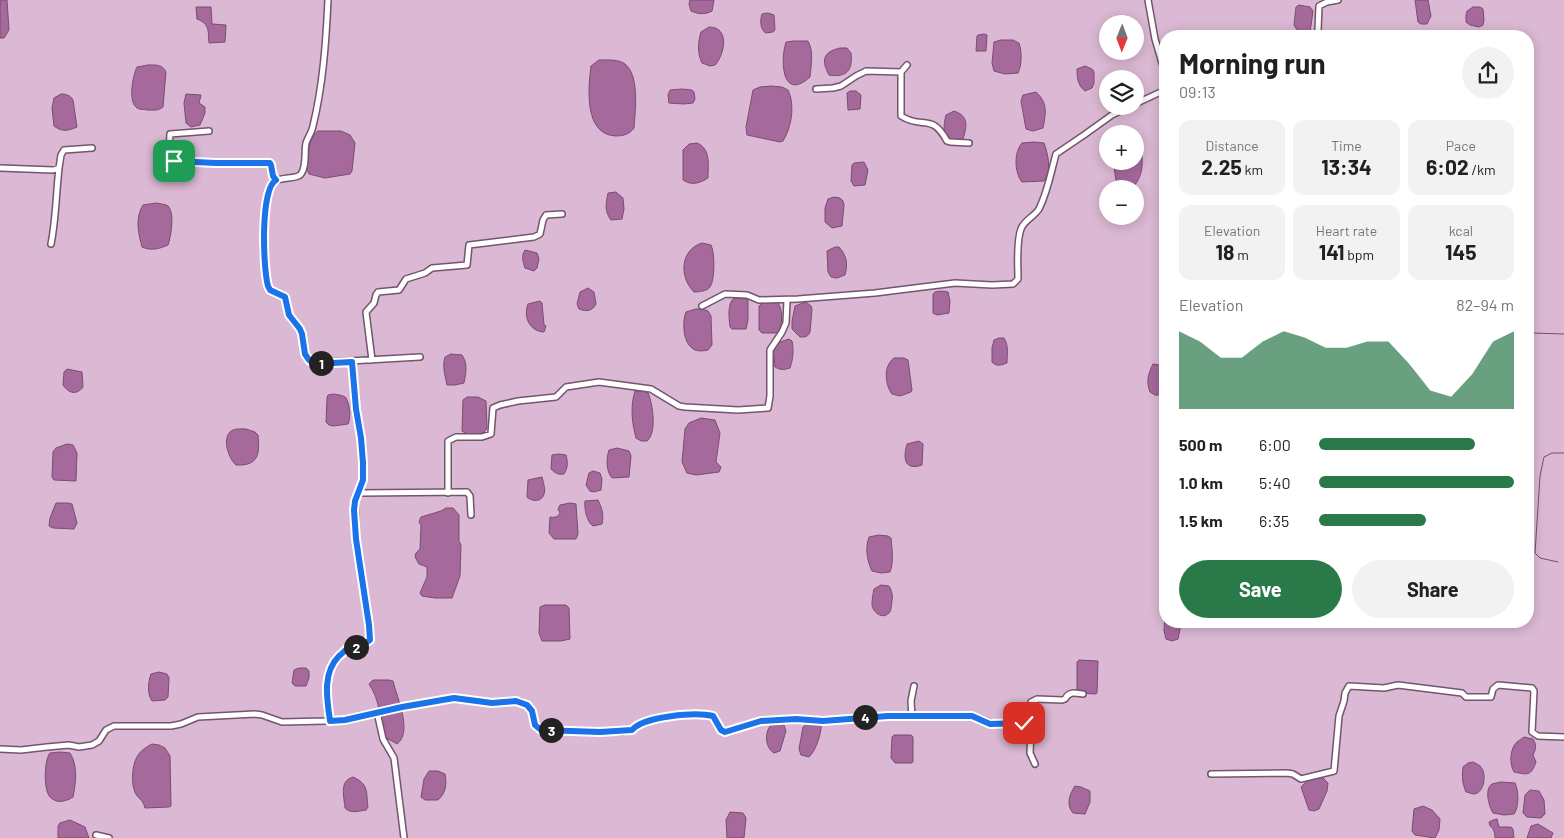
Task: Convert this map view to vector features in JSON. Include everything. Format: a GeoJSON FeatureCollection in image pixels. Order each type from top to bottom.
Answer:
{"type":"FeatureCollection","features":[{"type":"Feature","properties":{"kind":"street"},"geometry":{"type":"LineString","coordinates":[[328,0],[322,77],[314,124],[306,143],[303,169],[301,175],[276,180],[270,188],[264,221],[264,256],[268,286],[270,290],[285,297],[289,315],[302,334],[305,354],[314,364],[420,357]]}},
{"type":"Feature","properties":{"kind":"street"},"geometry":{"type":"LineString","coordinates":[[1148,0],[1159,52]]}},
{"type":"Feature","properties":{"kind":"street"},"geometry":{"type":"LineString","coordinates":[[1318,30],[1319,6],[1338,0]]}},
{"type":"Feature","properties":{"kind":"street"},"geometry":{"type":"LineString","coordinates":[[907,65],[901,72],[901,116],[913,121],[936,125],[947,141],[968,143]]}},
{"type":"Feature","properties":{"kind":"street"},"geometry":{"type":"LineString","coordinates":[[816,89],[841,86],[866,71],[901,72]]}},
{"type":"Feature","properties":{"kind":"street"},"geometry":{"type":"LineString","coordinates":[[1144,100],[1159,93]]}},
{"type":"Feature","properties":{"kind":"street"},"geometry":{"type":"LineString","coordinates":[[702,306],[725,294],[747,294],[759,300],[787,300],[875,293],[955,283],[1013,284],[1018,279],[1021,228],[1038,210],[1050,178],[1056,154],[1112,115]]}},
{"type":"Feature","properties":{"kind":"street"},"geometry":{"type":"LineString","coordinates":[[209,131],[170,134],[170,158],[174,161],[270,163],[276,180]]}},
{"type":"Feature","properties":{"kind":"street"},"geometry":{"type":"LineString","coordinates":[[51,244],[61,154],[64,150],[92,148]]}},
{"type":"Feature","properties":{"kind":"street"},"geometry":{"type":"LineString","coordinates":[[0,168],[53,170],[60,168]]}},
{"type":"Feature","properties":{"kind":"street"},"geometry":{"type":"LineString","coordinates":[[372,360],[366,312],[374,303],[378,292],[398,290],[406,279],[425,273],[432,268],[467,264],[469,245],[534,237],[540,234],[546,214],[562,214]]}},
{"type":"Feature","properties":{"kind":"street"},"geometry":{"type":"LineString","coordinates":[[448,493],[448,441],[456,437],[482,437],[491,434],[493,408],[518,401],[556,397],[566,387],[598,382],[651,388],[679,406],[685,407],[738,410],[768,408],[770,396],[770,350],[786,323],[787,300]]}},
{"type":"Feature","properties":{"kind":"street"},"geometry":{"type":"LineString","coordinates":[[330,721],[327,674],[335,660],[348,648],[363,646],[370,640],[356,539],[354,510],[355,501],[363,480],[363,463],[352,362]]}},
{"type":"Feature","properties":{"kind":"street"},"geometry":{"type":"LineString","coordinates":[[359,493],[467,492],[470,496],[471,515]]}},
{"type":"Feature","properties":{"kind":"street"},"geometry":{"type":"LineString","coordinates":[[1211,774],[1287,773],[1293,774],[1301,780],[1334,771],[1339,716],[1345,693],[1349,686],[1392,688],[1398,685],[1462,693],[1466,697],[1490,697],[1493,689],[1498,685],[1532,688],[1534,691],[1532,732],[1538,736],[1564,736]]}},
{"type":"Feature","properties":{"kind":"street"},"geometry":{"type":"LineString","coordinates":[[912,717],[911,701],[914,686]]}},
{"type":"Feature","properties":{"kind":"street"},"geometry":{"type":"LineString","coordinates":[[1035,764],[1030,753],[1031,702],[1037,699],[1062,700],[1071,693],[1083,694]]}},
{"type":"Feature","properties":{"kind":"street"},"geometry":{"type":"LineString","coordinates":[[0,749],[21,750],[69,745],[79,747],[92,745],[99,741],[106,730],[114,726],[171,726],[198,717],[255,714],[282,722],[345,720],[377,712],[454,698],[492,703],[516,701],[527,705],[532,711],[535,725],[541,730],[628,731],[642,722],[655,718],[676,716],[713,716],[721,730],[725,732],[761,721],[796,719],[823,721],[864,717],[972,716],[990,724],[1024,723],[1030,726]]}},
{"type":"Feature","properties":{"kind":"street"},"geometry":{"type":"LineString","coordinates":[[377,712],[383,740],[394,758],[404,838]]}},
{"type":"Feature","properties":{"kind":"street"},"geometry":{"type":"LineString","coordinates":[[96,835],[109,838]]}},
{"type":"Feature","properties":{"kind":"shaded area"},"geometry":{"type":"Polygon","coordinates":[[[0,0],[7,0],[9,30],[4,38],[0,38],[0,0]]]}},
{"type":"Feature","properties":{"kind":"shaded area"},"geometry":{"type":"Polygon","coordinates":[[[690,0],[714,0],[712,11],[701,14],[691,11],[690,0]]]}},
{"type":"Feature","properties":{"kind":"shaded area"},"geometry":{"type":"Polygon","coordinates":[[[1415,0],[1428,0],[1431,16],[1427,24],[1418,22],[1415,0]]]}},
{"type":"Feature","properties":{"kind":"shaded area"},"geometry":{"type":"Polygon","coordinates":[[[1299,5],[1310,7],[1313,11],[1310,30],[1297,30],[1294,25],[1296,7],[1299,5]]]}},
{"type":"Feature","properties":{"kind":"shaded area"},"geometry":{"type":"Polygon","coordinates":[[[196,7],[211,7],[212,24],[226,25],[225,42],[209,43],[208,28],[197,19],[196,7]]]}},
{"type":"Feature","properties":{"kind":"shaded area"},"geometry":{"type":"Polygon","coordinates":[[[1473,7],[1483,9],[1483,25],[1479,27],[1466,22],[1467,11],[1473,7]]]}},
{"type":"Feature","properties":{"kind":"shaded area"},"geometry":{"type":"Polygon","coordinates":[[[762,14],[774,15],[775,30],[766,33],[762,27],[761,19],[762,14]]]}},
{"type":"Feature","properties":{"kind":"shaded area"},"geometry":{"type":"Polygon","coordinates":[[[709,27],[720,31],[724,42],[718,60],[715,65],[710,66],[702,63],[698,48],[701,32],[709,27]]]}},
{"type":"Feature","properties":{"kind":"shaded area"},"geometry":{"type":"Polygon","coordinates":[[[987,35],[986,51],[976,51],[977,36],[987,35]]]}},
{"type":"Feature","properties":{"kind":"shaded area"},"geometry":{"type":"Polygon","coordinates":[[[1013,40],[1019,43],[1021,58],[1018,73],[1005,74],[994,71],[992,63],[994,42],[1013,40]]]}},
{"type":"Feature","properties":{"kind":"shaded area"},"geometry":{"type":"Polygon","coordinates":[[[808,41],[812,59],[810,77],[794,85],[785,76],[783,59],[786,42],[808,41]]]}},
{"type":"Feature","properties":{"kind":"shaded area"},"geometry":{"type":"Polygon","coordinates":[[[840,48],[847,48],[851,53],[850,68],[844,74],[829,75],[824,61],[825,57],[830,52],[840,48]]]}},
{"type":"Feature","properties":{"kind":"shaded area"},"geometry":{"type":"Polygon","coordinates":[[[599,60],[622,62],[630,70],[633,77],[636,94],[634,128],[621,136],[606,134],[598,128],[590,109],[589,86],[591,66],[599,60]]]}},
{"type":"Feature","properties":{"kind":"shaded area"},"geometry":{"type":"Polygon","coordinates":[[[148,65],[161,66],[166,72],[163,107],[158,110],[138,109],[132,99],[133,81],[137,67],[148,65]]]}},
{"type":"Feature","properties":{"kind":"shaded area"},"geometry":{"type":"Polygon","coordinates":[[[1085,66],[1094,72],[1094,83],[1092,88],[1085,91],[1078,82],[1077,69],[1085,66]]]}},
{"type":"Feature","properties":{"kind":"shaded area"},"geometry":{"type":"Polygon","coordinates":[[[771,86],[782,87],[788,90],[791,102],[792,115],[789,129],[783,141],[780,142],[747,135],[746,127],[753,90],[771,86]]]}},
{"type":"Feature","properties":{"kind":"shaded area"},"geometry":{"type":"Polygon","coordinates":[[[682,89],[694,92],[695,99],[693,103],[669,103],[668,95],[670,90],[682,89]]]}},
{"type":"Feature","properties":{"kind":"shaded area"},"geometry":{"type":"Polygon","coordinates":[[[856,91],[861,95],[860,109],[848,110],[847,93],[856,91]]]}},
{"type":"Feature","properties":{"kind":"shaded area"},"geometry":{"type":"Polygon","coordinates":[[[1036,92],[1043,100],[1045,113],[1043,128],[1033,131],[1026,129],[1021,101],[1023,95],[1036,92]]]}},
{"type":"Feature","properties":{"kind":"shaded area"},"geometry":{"type":"Polygon","coordinates":[[[61,94],[68,95],[73,100],[77,127],[62,130],[54,126],[52,108],[54,98],[61,94]]]}},
{"type":"Feature","properties":{"kind":"shaded area"},"geometry":{"type":"Polygon","coordinates":[[[186,94],[201,95],[199,103],[205,107],[205,113],[200,125],[191,127],[186,123],[184,103],[186,94]]]}},
{"type":"Feature","properties":{"kind":"shaded area"},"geometry":{"type":"Polygon","coordinates":[[[954,111],[959,113],[966,122],[963,139],[951,141],[946,136],[944,126],[946,115],[954,111]]]}},
{"type":"Feature","properties":{"kind":"shaded area"},"geometry":{"type":"Polygon","coordinates":[[[318,131],[341,131],[350,135],[355,143],[350,174],[325,178],[309,174],[307,164],[308,151],[312,139],[318,131]]]}},
{"type":"Feature","properties":{"kind":"shaded area"},"geometry":{"type":"Polygon","coordinates":[[[697,143],[707,153],[708,178],[690,183],[683,180],[683,150],[689,144],[697,143]]]}},
{"type":"Feature","properties":{"kind":"shaded area"},"geometry":{"type":"Polygon","coordinates":[[[1022,143],[1044,143],[1048,157],[1048,172],[1044,181],[1022,182],[1016,168],[1016,157],[1019,147],[1022,143]]]}},
{"type":"Feature","properties":{"kind":"shaded area"},"geometry":{"type":"Polygon","coordinates":[[[864,162],[868,170],[865,185],[854,186],[851,181],[852,165],[864,162]]]}},
{"type":"Feature","properties":{"kind":"shaded area"},"geometry":{"type":"Polygon","coordinates":[[[1114,170],[1141,170],[1138,180],[1116,180],[1114,170]]]}},
{"type":"Feature","properties":{"kind":"shaded area"},"geometry":{"type":"Polygon","coordinates":[[[616,192],[623,198],[624,209],[622,219],[611,220],[606,210],[608,193],[616,192]]]}},
{"type":"Feature","properties":{"kind":"shaded area"},"geometry":{"type":"Polygon","coordinates":[[[840,198],[844,205],[842,226],[832,228],[825,222],[825,208],[828,199],[840,198]]]}},
{"type":"Feature","properties":{"kind":"shaded area"},"geometry":{"type":"Polygon","coordinates":[[[156,203],[167,205],[170,209],[172,219],[171,231],[168,245],[149,249],[142,247],[138,231],[138,220],[143,205],[156,203]]]}},
{"type":"Feature","properties":{"kind":"shaded area"},"geometry":{"type":"Polygon","coordinates":[[[702,243],[711,245],[714,266],[713,279],[709,288],[694,292],[686,279],[684,264],[689,252],[695,246],[702,243]]]}},
{"type":"Feature","properties":{"kind":"shaded area"},"geometry":{"type":"Polygon","coordinates":[[[839,247],[842,250],[847,264],[845,275],[837,278],[831,277],[828,272],[827,251],[839,247]]]}},
{"type":"Feature","properties":{"kind":"shaded area"},"geometry":{"type":"Polygon","coordinates":[[[525,250],[537,253],[539,259],[537,268],[534,271],[525,268],[523,257],[525,250]]]}},
{"type":"Feature","properties":{"kind":"shaded area"},"geometry":{"type":"Polygon","coordinates":[[[588,288],[594,292],[596,304],[589,310],[579,309],[577,304],[580,292],[588,288]]]}},
{"type":"Feature","properties":{"kind":"shaded area"},"geometry":{"type":"Polygon","coordinates":[[[941,291],[948,292],[950,301],[949,313],[937,315],[933,313],[933,294],[941,291]]]}},
{"type":"Feature","properties":{"kind":"shaded area"},"geometry":{"type":"Polygon","coordinates":[[[734,298],[747,299],[748,301],[746,329],[732,329],[730,327],[729,307],[734,298]]]}},
{"type":"Feature","properties":{"kind":"shaded area"},"geometry":{"type":"Polygon","coordinates":[[[540,301],[542,303],[544,325],[546,326],[544,332],[531,326],[526,314],[528,304],[540,301]]]}},
{"type":"Feature","properties":{"kind":"shaded area"},"geometry":{"type":"Polygon","coordinates":[[[806,302],[812,309],[810,332],[806,336],[800,337],[792,329],[792,321],[795,306],[806,302]]]}},
{"type":"Feature","properties":{"kind":"shaded area"},"geometry":{"type":"Polygon","coordinates":[[[762,303],[778,303],[781,310],[782,318],[777,333],[762,333],[759,330],[759,306],[762,303]]]}},
{"type":"Feature","properties":{"kind":"shaded area"},"geometry":{"type":"Polygon","coordinates":[[[696,309],[708,311],[711,316],[712,345],[708,350],[700,351],[694,349],[689,345],[685,336],[686,312],[696,309]]]}},
{"type":"Feature","properties":{"kind":"shaded area"},"geometry":{"type":"Polygon","coordinates":[[[1004,338],[1007,344],[1007,363],[995,365],[992,362],[992,348],[994,340],[1004,338]]]}},
{"type":"Feature","properties":{"kind":"shaded area"},"geometry":{"type":"Polygon","coordinates":[[[789,339],[792,341],[793,348],[790,368],[779,369],[775,367],[773,348],[777,343],[789,339]]]}},
{"type":"Feature","properties":{"kind":"shaded area"},"geometry":{"type":"Polygon","coordinates":[[[451,354],[462,355],[464,358],[466,369],[464,383],[447,385],[444,361],[445,357],[451,354]]]}},
{"type":"Feature","properties":{"kind":"shaded area"},"geometry":{"type":"Polygon","coordinates":[[[894,358],[908,360],[912,390],[900,396],[892,394],[886,376],[890,361],[894,358]]]}},
{"type":"Feature","properties":{"kind":"shaded area"},"geometry":{"type":"Polygon","coordinates":[[[1153,364],[1159,365],[1159,395],[1150,392],[1148,378],[1153,364]]]}},
{"type":"Feature","properties":{"kind":"shaded area"},"geometry":{"type":"Polygon","coordinates":[[[67,369],[82,372],[83,387],[76,392],[70,392],[63,385],[64,372],[67,369]]]}},
{"type":"Feature","properties":{"kind":"shaded area"},"geometry":{"type":"Polygon","coordinates":[[[635,391],[648,393],[651,404],[653,425],[652,432],[647,441],[641,441],[636,438],[632,409],[635,391]]]}},
{"type":"Feature","properties":{"kind":"shaded area"},"geometry":{"type":"Polygon","coordinates":[[[334,394],[346,398],[350,415],[348,424],[333,426],[326,422],[327,398],[328,395],[334,394]]]}},
{"type":"Feature","properties":{"kind":"shaded area"},"geometry":{"type":"Polygon","coordinates":[[[467,397],[478,397],[486,401],[487,428],[482,434],[476,436],[462,431],[463,400],[467,397]]]}},
{"type":"Feature","properties":{"kind":"shaded area"},"geometry":{"type":"Polygon","coordinates":[[[701,418],[715,420],[720,433],[716,462],[721,467],[719,472],[696,475],[687,473],[682,462],[685,429],[689,423],[701,418]]]}},
{"type":"Feature","properties":{"kind":"shaded area"},"geometry":{"type":"Polygon","coordinates":[[[246,429],[258,435],[258,454],[249,464],[236,465],[227,449],[228,435],[233,430],[246,429]]]}},
{"type":"Feature","properties":{"kind":"shaded area"},"geometry":{"type":"Polygon","coordinates":[[[919,441],[923,444],[922,465],[908,465],[905,458],[907,444],[919,441]]]}},
{"type":"Feature","properties":{"kind":"shaded area"},"geometry":{"type":"Polygon","coordinates":[[[67,444],[73,445],[77,453],[76,481],[54,480],[52,477],[53,452],[56,448],[67,444]]]}},
{"type":"Feature","properties":{"kind":"shaded area"},"geometry":{"type":"Polygon","coordinates":[[[617,448],[629,451],[631,456],[629,477],[612,478],[609,472],[607,461],[609,450],[617,448]]]}},
{"type":"Feature","properties":{"kind":"shaded area"},"geometry":{"type":"Polygon","coordinates":[[[552,455],[566,455],[567,458],[567,467],[564,474],[557,473],[551,469],[552,455]]]}},
{"type":"Feature","properties":{"kind":"shaded area"},"geometry":{"type":"Polygon","coordinates":[[[593,471],[600,473],[602,479],[601,490],[594,492],[590,491],[586,485],[589,473],[593,471]]]}},
{"type":"Feature","properties":{"kind":"shaded area"},"geometry":{"type":"Polygon","coordinates":[[[542,477],[545,490],[543,497],[537,500],[529,499],[527,497],[528,480],[542,477]]]}},
{"type":"Feature","properties":{"kind":"shaded area"},"geometry":{"type":"Polygon","coordinates":[[[598,500],[603,518],[602,524],[593,526],[586,515],[585,501],[598,500]]]}},
{"type":"Feature","properties":{"kind":"shaded area"},"geometry":{"type":"Polygon","coordinates":[[[56,503],[72,504],[77,523],[74,529],[53,528],[49,526],[56,503]]]}},
{"type":"Feature","properties":{"kind":"shaded area"},"geometry":{"type":"Polygon","coordinates":[[[576,504],[578,534],[576,539],[554,539],[549,533],[550,517],[555,517],[560,513],[558,509],[560,505],[576,504]]]}},
{"type":"Feature","properties":{"kind":"shaded area"},"geometry":{"type":"Polygon","coordinates":[[[446,508],[453,508],[459,515],[459,541],[461,545],[460,576],[452,598],[422,596],[420,593],[427,577],[427,567],[419,564],[415,557],[420,549],[421,525],[419,522],[421,517],[446,508]]]}},
{"type":"Feature","properties":{"kind":"shaded area"},"geometry":{"type":"Polygon","coordinates":[[[879,535],[891,538],[892,560],[890,572],[872,571],[869,563],[867,550],[869,537],[879,535]]]}},
{"type":"Feature","properties":{"kind":"shaded area"},"geometry":{"type":"Polygon","coordinates":[[[881,585],[889,586],[892,595],[891,610],[884,616],[876,612],[872,605],[874,589],[881,585]]]}},
{"type":"Feature","properties":{"kind":"shaded area"},"geometry":{"type":"Polygon","coordinates":[[[545,605],[566,605],[569,608],[570,639],[542,641],[539,633],[540,607],[545,605]]]}},
{"type":"Feature","properties":{"kind":"shaded area"},"geometry":{"type":"Polygon","coordinates":[[[1164,628],[1180,628],[1178,639],[1172,641],[1166,639],[1164,628]]]}},
{"type":"Feature","properties":{"kind":"shaded area"},"geometry":{"type":"Polygon","coordinates":[[[1079,660],[1098,661],[1097,693],[1079,693],[1077,690],[1077,662],[1079,660]]]}},
{"type":"Feature","properties":{"kind":"shaded area"},"geometry":{"type":"Polygon","coordinates":[[[306,668],[309,671],[306,686],[295,686],[292,683],[294,670],[306,668]]]}},
{"type":"Feature","properties":{"kind":"shaded area"},"geometry":{"type":"Polygon","coordinates":[[[159,672],[167,674],[169,678],[168,697],[165,700],[152,701],[149,691],[150,677],[151,674],[159,672]]]}},
{"type":"Feature","properties":{"kind":"shaded area"},"geometry":{"type":"Polygon","coordinates":[[[373,680],[393,681],[404,723],[402,739],[397,744],[383,736],[377,703],[369,684],[373,680]]]}},
{"type":"Feature","properties":{"kind":"shaded area"},"geometry":{"type":"Polygon","coordinates":[[[774,722],[780,722],[784,725],[786,731],[780,751],[774,753],[768,747],[766,738],[768,729],[774,722]]]}},
{"type":"Feature","properties":{"kind":"shaded area"},"geometry":{"type":"Polygon","coordinates":[[[807,724],[821,725],[818,742],[809,757],[801,755],[799,749],[803,727],[807,724]]]}},
{"type":"Feature","properties":{"kind":"shaded area"},"geometry":{"type":"Polygon","coordinates":[[[894,735],[911,735],[913,737],[912,763],[895,763],[891,758],[892,737],[894,735]]]}},
{"type":"Feature","properties":{"kind":"shaded area"},"geometry":{"type":"Polygon","coordinates":[[[1524,737],[1533,739],[1536,745],[1533,755],[1536,762],[1531,772],[1526,774],[1514,772],[1511,761],[1515,745],[1524,737]]]}},
{"type":"Feature","properties":{"kind":"shaded area"},"geometry":{"type":"Polygon","coordinates":[[[152,744],[165,748],[170,756],[171,806],[169,807],[145,808],[134,789],[135,760],[141,751],[152,744]]]}},
{"type":"Feature","properties":{"kind":"shaded area"},"geometry":{"type":"Polygon","coordinates":[[[50,753],[70,753],[73,758],[76,774],[73,797],[65,801],[54,800],[48,795],[45,776],[46,762],[50,753]]]}},
{"type":"Feature","properties":{"kind":"shaded area"},"geometry":{"type":"Polygon","coordinates":[[[1473,762],[1479,765],[1484,773],[1483,786],[1478,793],[1474,794],[1466,792],[1462,776],[1463,767],[1473,762]]]}},
{"type":"Feature","properties":{"kind":"shaded area"},"geometry":{"type":"Polygon","coordinates":[[[429,771],[438,771],[445,774],[445,788],[438,800],[425,800],[421,797],[424,779],[429,771]]]}},
{"type":"Feature","properties":{"kind":"shaded area"},"geometry":{"type":"Polygon","coordinates":[[[353,777],[362,783],[366,789],[368,807],[366,810],[352,812],[345,808],[344,785],[353,777]]]}},
{"type":"Feature","properties":{"kind":"shaded area"},"geometry":{"type":"Polygon","coordinates":[[[1315,777],[1323,778],[1328,783],[1327,791],[1319,809],[1314,811],[1309,810],[1301,787],[1308,780],[1315,777]]]}},
{"type":"Feature","properties":{"kind":"shaded area"},"geometry":{"type":"Polygon","coordinates":[[[1501,782],[1515,783],[1518,799],[1514,814],[1504,815],[1493,813],[1491,810],[1488,790],[1492,784],[1501,782]]]}},
{"type":"Feature","properties":{"kind":"shaded area"},"geometry":{"type":"Polygon","coordinates":[[[1075,786],[1090,791],[1090,802],[1085,814],[1073,813],[1071,810],[1070,796],[1075,786]]]}},
{"type":"Feature","properties":{"kind":"shaded area"},"geometry":{"type":"Polygon","coordinates":[[[1530,790],[1539,791],[1544,800],[1545,814],[1541,818],[1527,817],[1523,813],[1525,795],[1530,790]]]}},
{"type":"Feature","properties":{"kind":"shaded area"},"geometry":{"type":"Polygon","coordinates":[[[1423,806],[1432,810],[1440,819],[1439,830],[1435,838],[1415,835],[1412,831],[1414,809],[1423,806]]]}},
{"type":"Feature","properties":{"kind":"shaded area"},"geometry":{"type":"Polygon","coordinates":[[[730,812],[743,813],[746,818],[744,838],[727,838],[726,820],[730,812]]]}},
{"type":"Feature","properties":{"kind":"shaded area"},"geometry":{"type":"Polygon","coordinates":[[[1497,819],[1499,827],[1511,827],[1513,829],[1514,838],[1495,838],[1494,831],[1489,822],[1497,819]]]}},
{"type":"Feature","properties":{"kind":"shaded area"},"geometry":{"type":"Polygon","coordinates":[[[70,820],[85,827],[89,838],[58,838],[58,826],[60,823],[70,820]]]}},
{"type":"Feature","properties":{"kind":"shaded area"},"geometry":{"type":"Polygon","coordinates":[[[1538,824],[1553,833],[1551,838],[1527,838],[1531,826],[1538,824]]]}},
{"type":"Feature","properties":{"kind":"waterway"},"geometry":{"type":"LineString","coordinates":[[1534,333],[1564,334]]}},
{"type":"Feature","properties":{"kind":"waterway"},"geometry":{"type":"LineString","coordinates":[[1558,562],[1540,558],[1535,553],[1540,476],[1544,457],[1552,453],[1564,453]]}},
{"type":"Feature","properties":{"kind":"route"},"geometry":{"type":"LineString","coordinates":[[174,161],[270,163],[276,180],[270,188],[264,221],[264,256],[268,286],[274,293],[285,297],[289,315],[302,334],[305,354],[309,360],[314,364],[352,362],[363,463],[363,480],[355,501],[354,510],[356,539],[370,640],[363,646],[348,648],[335,660],[327,674],[330,721],[345,720],[377,712],[454,698],[492,703],[520,702],[527,705],[532,711],[535,725],[541,730],[619,732],[632,730],[642,722],[655,718],[703,715],[713,716],[721,730],[725,732],[761,721],[796,719],[823,721],[888,716],[972,716],[978,717],[990,724],[1024,723]]}}]}
